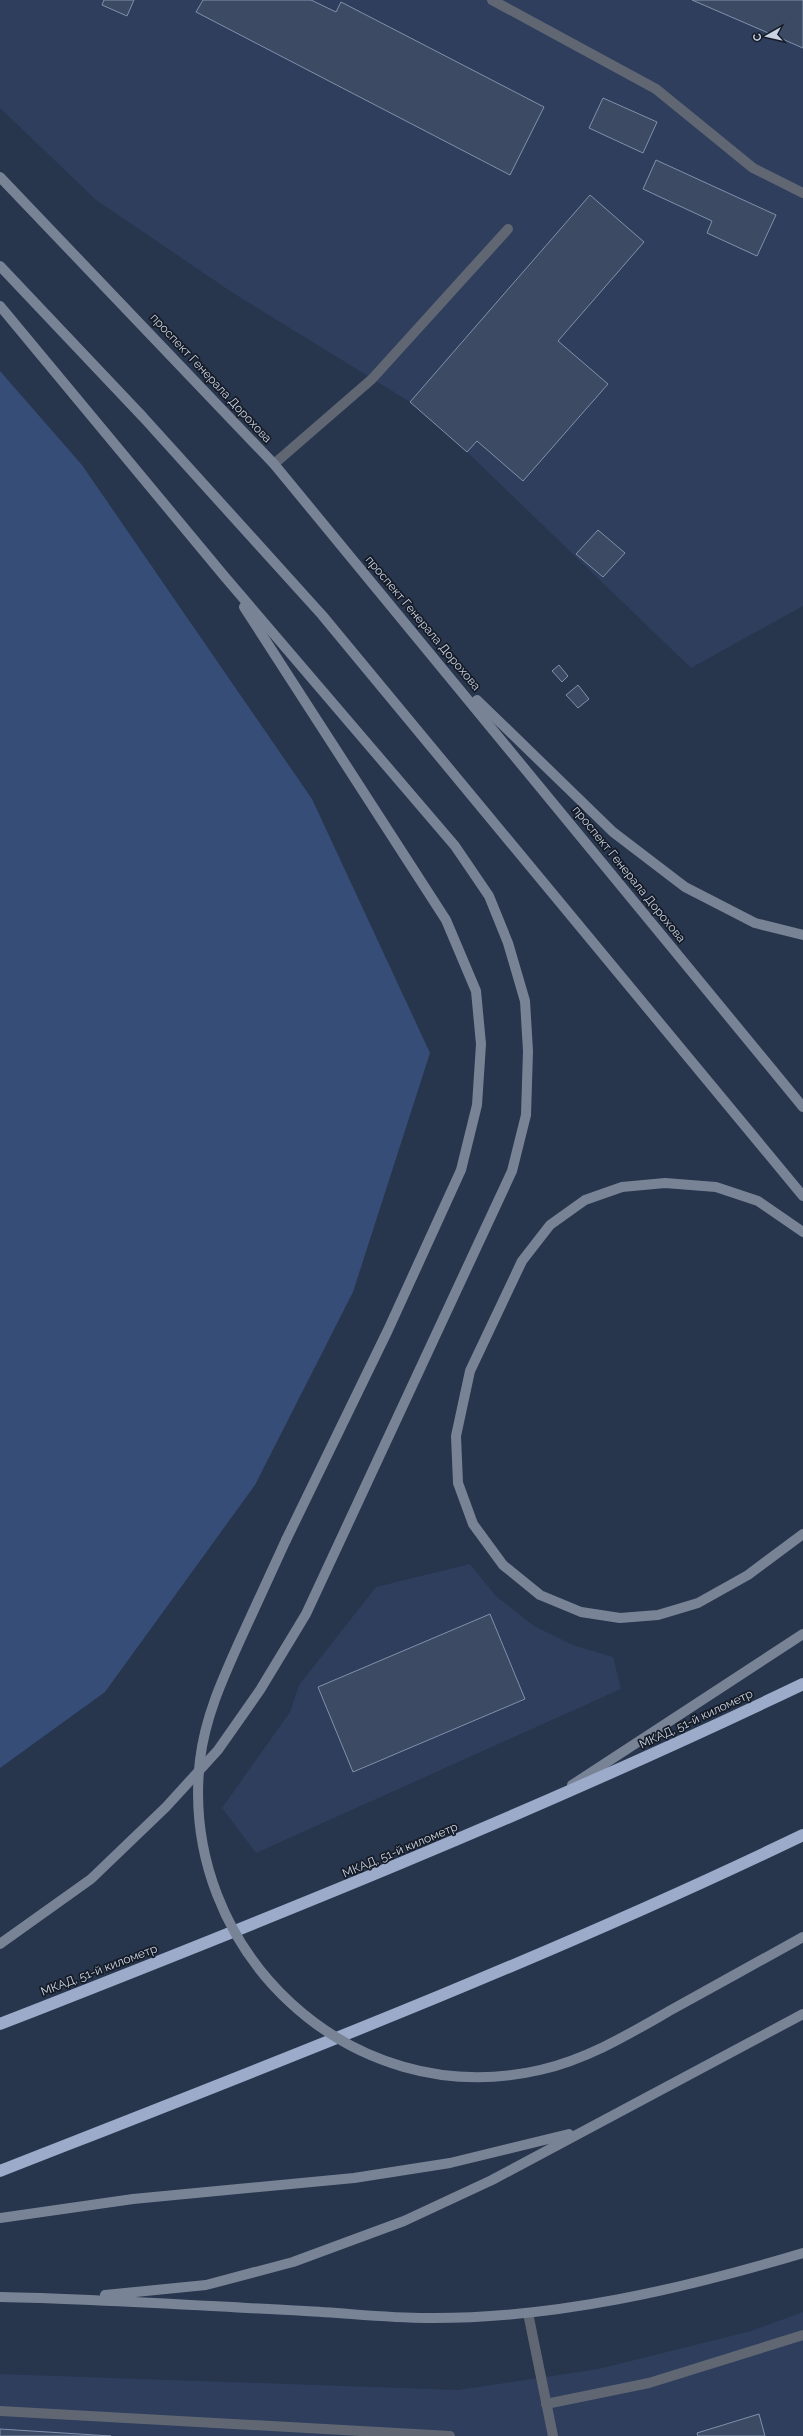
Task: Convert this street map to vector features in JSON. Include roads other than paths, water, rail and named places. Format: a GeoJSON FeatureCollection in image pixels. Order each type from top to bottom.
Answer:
{"type":"FeatureCollection","features":[{"type":"Feature","properties":{"kind":"highway","name":"МКАД, 51-й километр"},"geometry":{"type":"LineString","coordinates":[[0,2024],[275,1917],[672,1747],[803,1684]]}},
{"type":"Feature","properties":{"kind":"highway"},"geometry":{"type":"LineString","coordinates":[[0,2171],[326,2043],[502,1970],[729,1871],[803,1835]]}},
{"type":"Feature","properties":{"kind":"main road","name":"проспект Генерала Дорохова"},"geometry":{"type":"LineString","coordinates":[[0,177],[274,464],[442,666],[803,1107]]}},
{"type":"Feature","properties":{"kind":"main road"},"geometry":{"type":"LineString","coordinates":[[0,266],[143,417],[322,615],[803,1196]]}},
{"type":"Feature","properties":{"kind":"main road"},"geometry":{"type":"LineString","coordinates":[[0,306],[225,577],[455,846],[489,896],[508,943],[525,1001],[528,1051],[526,1115],[509,1178],[306,1614],[260,1690],[218,1750],[161,1812],[91,1879],[0,1944]]}},
{"type":"Feature","properties":{"kind":"main road"},"geometry":{"type":"LineString","coordinates":[[225,577],[446,920],[476,991],[481,1044],[477,1105],[461,1170],[388,1330],[286,1540],[217,1693],[207,1722],[200,1760],[198,1798],[201,1836],[209,1874],[222,1910],[240,1944],[262,1975],[289,2003],[319,2027],[352,2047],[388,2062],[425,2071],[463,2076],[502,2076],[539,2070],[576,2059],[611,2044],[803,1936]]}},
{"type":"Feature","properties":{"kind":"main road"},"geometry":{"type":"LineString","coordinates":[[442,666],[613,832],[685,887],[755,923],[803,934]]}},
{"type":"Feature","properties":{"kind":"main road"},"geometry":{"type":"LineString","coordinates":[[803,1232],[758,1201],[716,1187],[658,1184],[622,1187],[585,1200],[550,1225],[522,1261],[470,1371],[456,1436],[458,1483],[473,1524],[508,1569],[540,1595],[581,1612],[620,1618],[658,1615],[698,1603],[748,1575],[803,1534]]}},
{"type":"Feature","properties":{"kind":"main road"},"geometry":{"type":"LineString","coordinates":[[546,1802],[803,1634]]}},
{"type":"Feature","properties":{"kind":"main road"},"geometry":{"type":"LineString","coordinates":[[75,2298],[206,2285],[293,2262],[404,2221],[492,2180],[803,2014]]}},
{"type":"Feature","properties":{"kind":"main road"},"geometry":{"type":"LineString","coordinates":[[0,2218],[133,2199],[354,2178],[450,2163],[584,2130]]}},
{"type":"Feature","properties":{"kind":"main road"},"geometry":{"type":"LineString","coordinates":[[0,2297],[75,2298],[428,2318],[528,2313],[640,2294],[744,2271],[803,2253]]}},
{"type":"Feature","properties":{"kind":"lane"},"geometry":{"type":"LineString","coordinates":[[492,0],[656,90],[753,168],[803,193]]}},
{"type":"Feature","properties":{"kind":"lane"},"geometry":{"type":"LineString","coordinates":[[274,464],[372,379],[508,229]]}},
{"type":"Feature","properties":{"kind":"lane"},"geometry":{"type":"LineString","coordinates":[[528,2313],[553,2436]]}},
{"type":"Feature","properties":{"kind":"lane"},"geometry":{"type":"LineString","coordinates":[[546,2404],[649,2383],[803,2334]]}},
{"type":"Feature","properties":{"kind":"lane"},"geometry":{"type":"LineString","coordinates":[[0,2411],[450,2436]]}}]}
